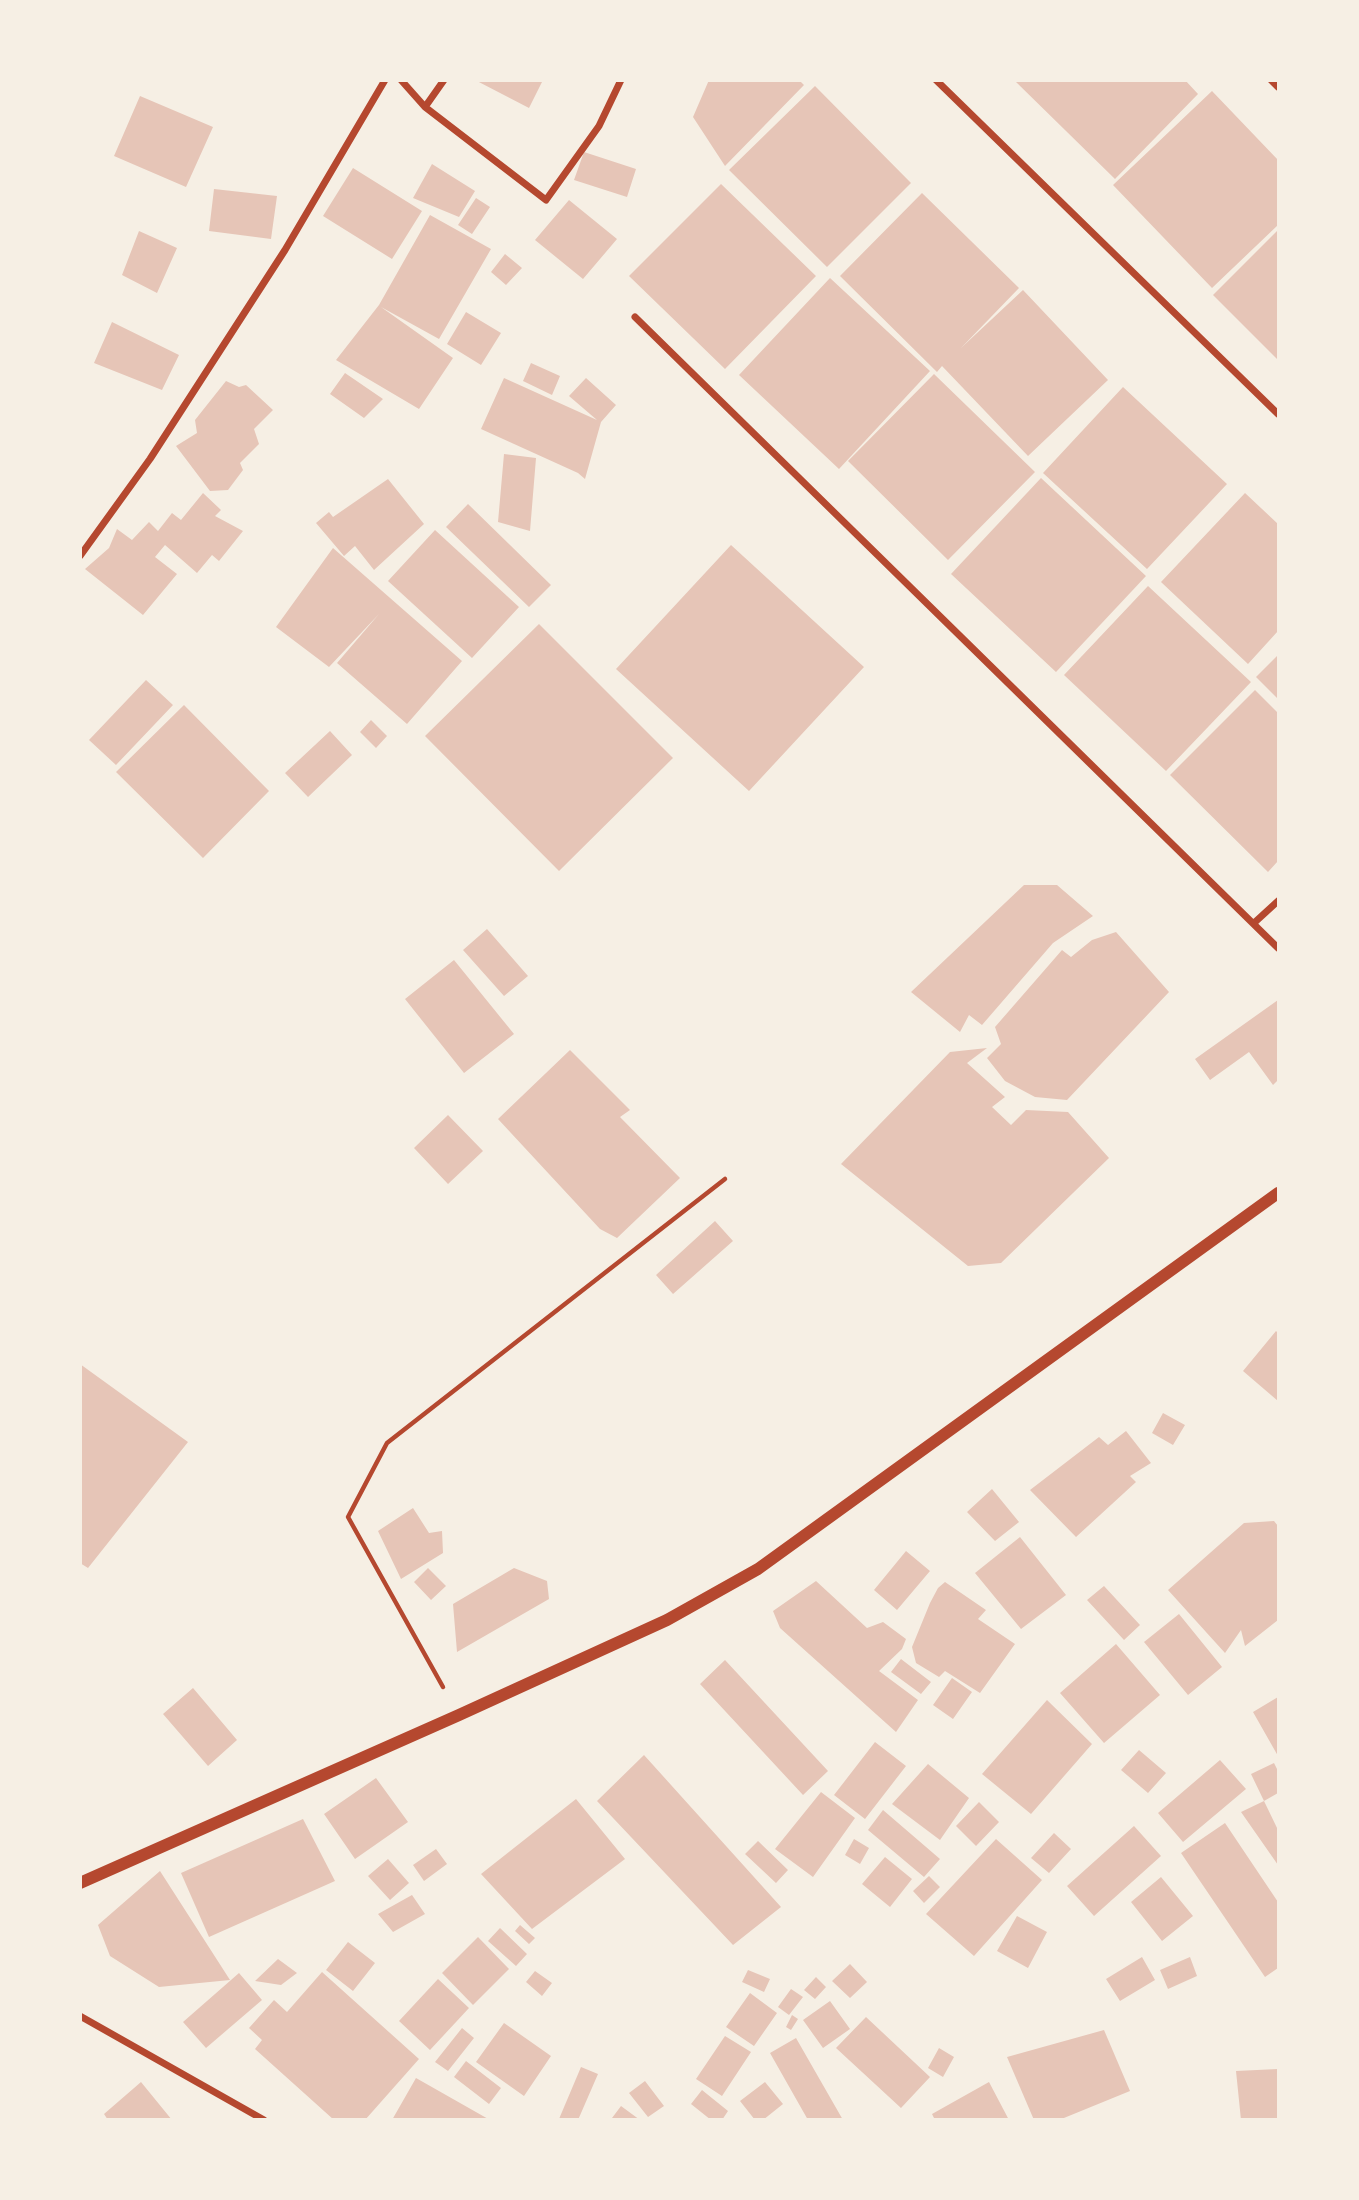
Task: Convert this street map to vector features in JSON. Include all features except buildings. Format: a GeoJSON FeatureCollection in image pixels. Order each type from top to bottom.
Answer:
{"type":"FeatureCollection","features":[{"type":"Feature","properties":{"kind":"street"},"geometry":{"type":"LineString","coordinates":[[80,556],[150,459],[285,250],[385,80]]}},
{"type":"Feature","properties":{"kind":"street"},"geometry":{"type":"LineString","coordinates":[[401,80],[425,107],[546,200],[599,126],[621,80]]}},
{"type":"Feature","properties":{"kind":"street"},"geometry":{"type":"LineString","coordinates":[[425,107],[444,80]]}},
{"type":"Feature","properties":{"kind":"street"},"geometry":{"type":"LineString","coordinates":[[936,80],[1279,414]]}},
{"type":"Feature","properties":{"kind":"street"},"geometry":{"type":"LineString","coordinates":[[1271,80],[1279,87]]}},
{"type":"Feature","properties":{"kind":"street"},"geometry":{"type":"LineString","coordinates":[[635,317],[1279,948]]}},
{"type":"Feature","properties":{"kind":"street"},"geometry":{"type":"LineString","coordinates":[[1254,923],[1279,901]]}},
{"type":"Feature","properties":{"kind":"street"},"geometry":{"type":"LineString","coordinates":[[80,1883],[667,1620],[758,1569],[1279,1193]]}},
{"type":"Feature","properties":{"kind":"street"},"geometry":{"type":"LineString","coordinates":[[80,2016],[264,2119]]}},
{"type":"Feature","properties":{"kind":"path"},"geometry":{"type":"LineString","coordinates":[[459,1715],[348,1517],[387,1443],[725,1179]]}}]}
